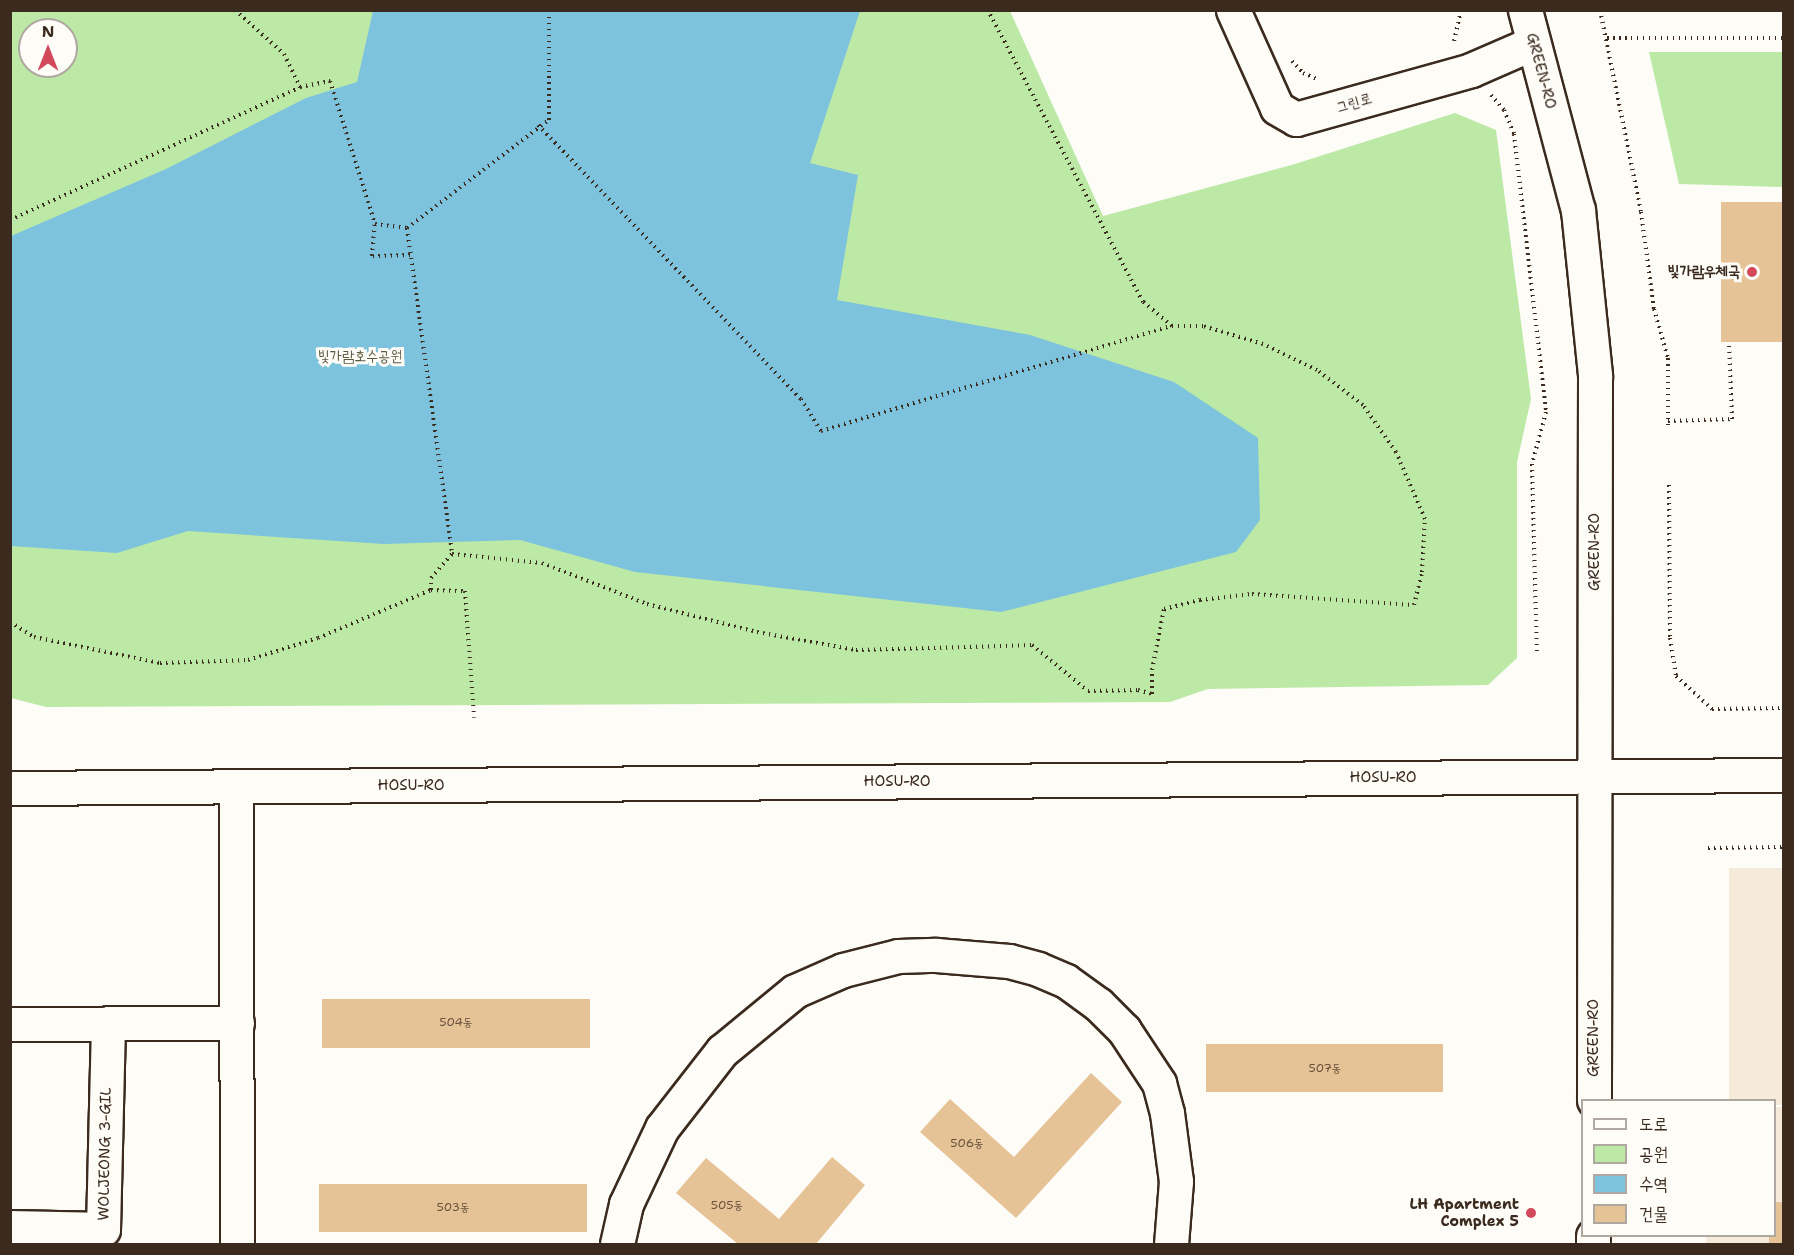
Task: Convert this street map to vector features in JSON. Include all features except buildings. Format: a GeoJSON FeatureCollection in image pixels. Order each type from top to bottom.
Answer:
{"type":"FeatureCollection","features":[{"type":"Feature","properties":{"kind":"street","name":"그린로"},"geometry":{"type":"LineString","coordinates":[[1233,10],[1277,108],[1296,119],[1472,70],[1533,44]]}},
{"type":"Feature","properties":{"kind":"street","name":"GREEN-RO"},"geometry":{"type":"LineString","coordinates":[[1525,10],[1578,210],[1595,375],[1594,1099]]}},
{"type":"Feature","properties":{"kind":"street","name":"HOSU-RO"},"geometry":{"type":"LineString","coordinates":[[10,788],[1784,775]]}},
{"type":"Feature","properties":{"kind":"street"},"geometry":{"type":"LineString","coordinates":[[236,787],[237,1245]]}},
{"type":"Feature","properties":{"kind":"street"},"geometry":{"type":"LineString","coordinates":[[617,1245],[626,1204],[662,1128],[722,1051],[795,991],[898,956],[936,955],[993,959],[1038,969],[1066,981],[1098,1004],[1124,1030],[1159,1083],[1167,1113],[1176,1181],[1172,1245]]}},
{"type":"Feature","properties":{"kind":"street","name":"WOLJEONG 3-GIL"},"geometry":{"type":"LineString","coordinates":[[10,1227],[103,1229],[108,1023]]}},
{"type":"Feature","properties":{"kind":"street"},"geometry":{"type":"LineString","coordinates":[[10,1024],[237,1023]]}},
{"type":"Feature","properties":{"kind":"path"},"geometry":{"type":"LineString","coordinates":[[235,10],[284,54],[300,87]]}},
{"type":"Feature","properties":{"kind":"path"},"geometry":{"type":"LineString","coordinates":[[375,224],[407,228],[538,125],[549,120],[549,10]]}},
{"type":"Feature","properties":{"kind":"path"},"geometry":{"type":"LineString","coordinates":[[988,10],[1143,302],[1172,326]]}},
{"type":"Feature","properties":{"kind":"path"},"geometry":{"type":"LineString","coordinates":[[1443,46],[1454,43],[1461,10]]}},
{"type":"Feature","properties":{"kind":"path"},"geometry":{"type":"LineString","coordinates":[[1600,10],[1641,212],[1654,309],[1668,358],[1668,424],[1732,419],[1729,343]]}},
{"type":"Feature","properties":{"kind":"path"},"geometry":{"type":"LineString","coordinates":[[1607,38],[1784,38]]}},
{"type":"Feature","properties":{"kind":"path"},"geometry":{"type":"LineString","coordinates":[[1290,57],[1303,73],[1326,83]]}},
{"type":"Feature","properties":{"kind":"path"},"geometry":{"type":"LineString","coordinates":[[10,220],[300,87],[330,81],[375,224],[372,256],[410,255]]}},
{"type":"Feature","properties":{"kind":"path"},"geometry":{"type":"LineString","coordinates":[[1488,91],[1504,110],[1514,134],[1546,412],[1532,464],[1537,651]]}},
{"type":"Feature","properties":{"kind":"path"},"geometry":{"type":"LineString","coordinates":[[452,554],[542,563],[647,604],[757,632],[856,650],[1032,645],[1088,691],[1138,690],[1152,694],[1152,670],[1164,609],[1252,594],[1414,605],[1422,572],[1425,519],[1396,452],[1363,405],[1317,370],[1263,344],[1203,326],[1172,326],[821,431],[801,399],[538,125]]}},
{"type":"Feature","properties":{"kind":"path"},"geometry":{"type":"LineString","coordinates":[[407,228],[452,554],[431,578],[431,590]]}},
{"type":"Feature","properties":{"kind":"path"},"geometry":{"type":"LineString","coordinates":[[1669,485],[1670,638],[1676,676],[1713,709],[1784,708]]}},
{"type":"Feature","properties":{"kind":"path"},"geometry":{"type":"LineString","coordinates":[[10,622],[34,637],[160,663],[248,660],[318,638],[431,590],[465,591],[474,718]]}},
{"type":"Feature","properties":{"kind":"path"},"geometry":{"type":"LineString","coordinates":[[1708,848],[1784,847]]}},
{"type":"Feature","properties":{"kind":"shaded area"},"geometry":{"type":"Polygon","coordinates":[[[1729,868],[1783,868],[1783,1105],[1776,1105],[1776,1099],[1729,1099],[1729,868]]]}},
{"type":"Feature","properties":{"kind":"shaded area"},"geometry":{"type":"Polygon","coordinates":[[[1776,1107],[1783,1107],[1783,1244],[1706,1244],[1706,1237],[1776,1237],[1776,1107]]]}},
{"type":"Feature","properties":{"kind":"green space","name":"빛가람호수공원"},"geometry":{"type":"Polygon","coordinates":[[[10,11],[1010,11],[1103,216],[1295,164],[1455,113],[1496,130],[1531,399],[1517,462],[1517,658],[1488,685],[1208,689],[1170,702],[46,707],[11,698],[10,11]]]}},
{"type":"Feature","properties":{"kind":"green space"},"geometry":{"type":"Polygon","coordinates":[[[1649,52],[1783,52],[1783,187],[1679,184],[1649,52]]]}},
{"type":"Feature","properties":{"kind":"water"},"geometry":{"type":"Polygon","coordinates":[[[373,11],[860,11],[810,163],[858,175],[837,300],[1030,335],[1174,382],[1258,438],[1260,520],[1236,552],[1001,612],[635,572],[520,540],[384,544],[188,531],[117,553],[11,546],[11,236],[166,169],[306,98],[357,82],[373,11]]]}},
{"type":"Feature","properties":{"kind":"place","name":"빛가람우체국"},"geometry":{"type":"Point","coordinates":[1752,272]}},
{"type":"Feature","properties":{"kind":"place","name":"LH Apartment Complex 5"},"geometry":{"type":"Point","coordinates":[1531,1213]}}]}
